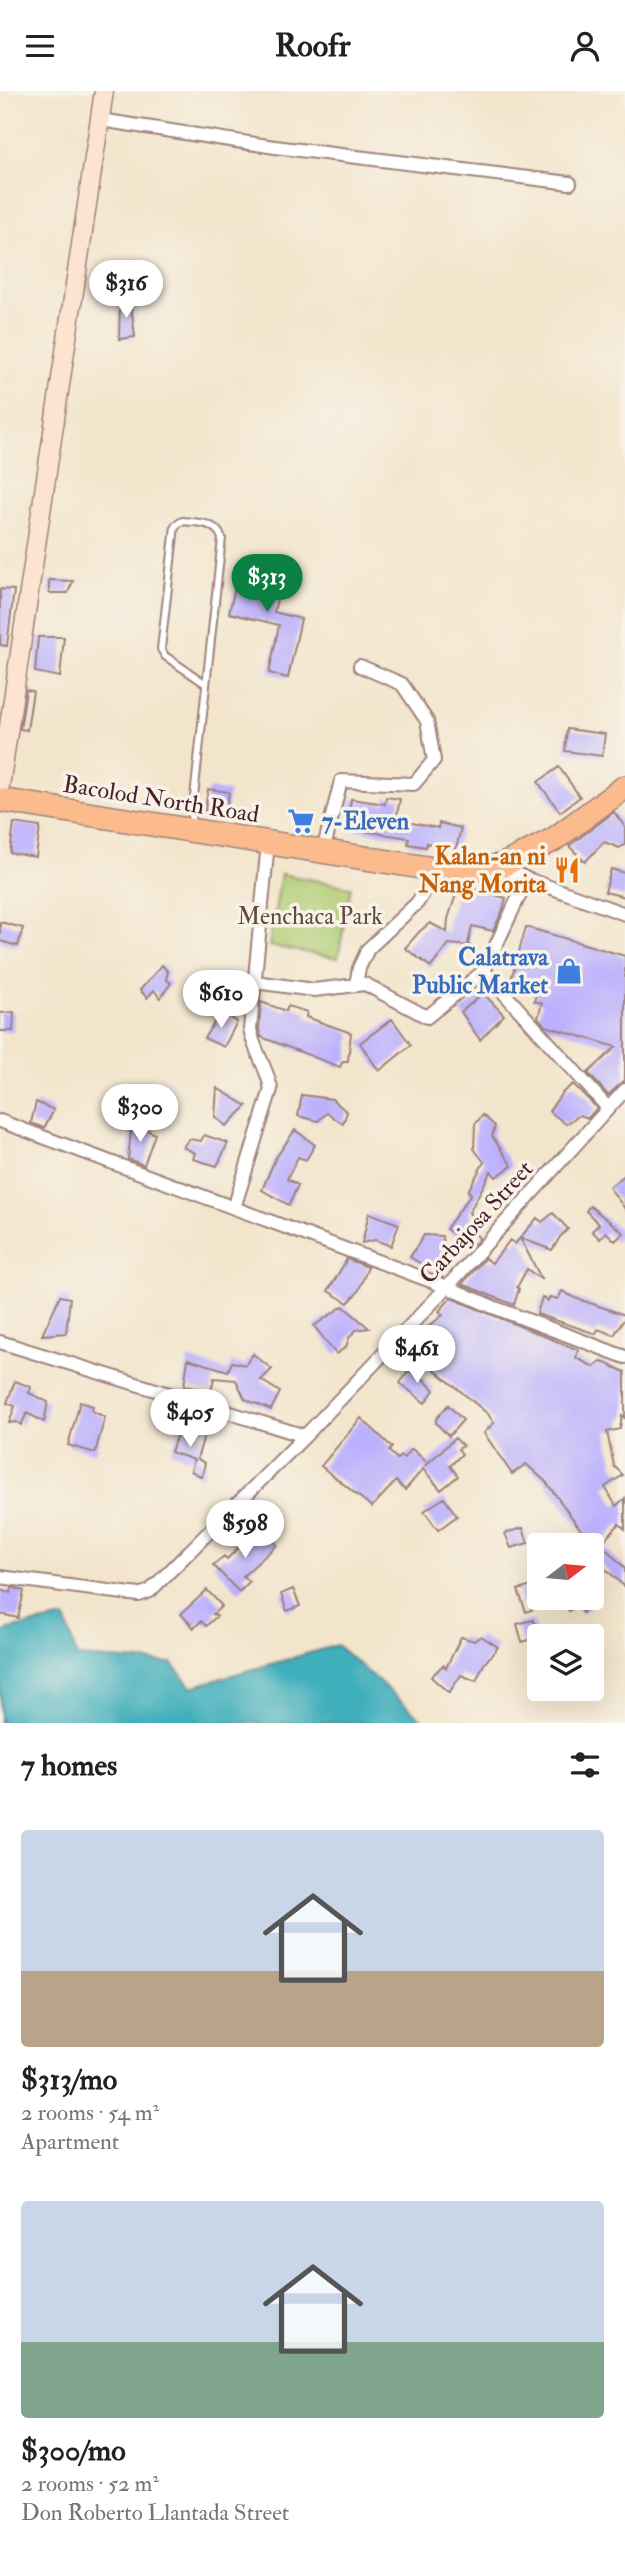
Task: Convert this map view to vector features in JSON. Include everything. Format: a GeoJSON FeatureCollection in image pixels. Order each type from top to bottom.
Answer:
{"type":"FeatureCollection","features":[{"type":"Feature","properties":{"kind":"highway","name":"Bacolod North Road"},"geometry":{"type":"LineString","coordinates":[[0,800],[453,872],[501,866],[553,840],[625,787]]}},
{"type":"Feature","properties":{"kind":"main road"},"geometry":{"type":"LineString","coordinates":[[0,786],[104,91]]}},
{"type":"Feature","properties":{"kind":"street"},"geometry":{"type":"LineString","coordinates":[[100,120],[275,147],[570,183]]}},
{"type":"Feature","properties":{"kind":"street"},"geometry":{"type":"LineString","coordinates":[[323,851],[341,781],[414,784],[434,760],[427,721],[402,684],[360,666]]}},
{"type":"Feature","properties":{"kind":"street"},"geometry":{"type":"LineString","coordinates":[[234,1208],[271,1089],[268,1074],[253,1047],[250,1029],[268,843]]}},
{"type":"Feature","properties":{"kind":"street"},"geometry":{"type":"LineString","coordinates":[[501,866],[527,879],[625,914]]}},
{"type":"Feature","properties":{"kind":"street"},"geometry":{"type":"LineString","coordinates":[[356,985],[359,968],[368,949],[417,903],[439,870]]}},
{"type":"Feature","properties":{"kind":"street"},"geometry":{"type":"LineString","coordinates":[[255,982],[314,990],[365,983],[427,1017],[484,971],[527,879]]}},
{"type":"Feature","properties":{"kind":"street"},"geometry":{"type":"LineString","coordinates":[[484,971],[607,1107]]}},
{"type":"Feature","properties":{"kind":"street","name":"Carbajosa Street"},"geometry":{"type":"LineString","coordinates":[[0,1577],[139,1595],[150,1591],[447,1287],[625,1090]]}},
{"type":"Feature","properties":{"kind":"street"},"geometry":{"type":"LineString","coordinates":[[0,1121],[447,1287],[625,1357]]}},
{"type":"Feature","properties":{"kind":"street"},"geometry":{"type":"LineString","coordinates":[[0,1342],[304,1436]]}},
{"type":"Feature","properties":{"kind":"lane"},"geometry":{"type":"LineString","coordinates":[[191,831],[222,538],[218,529],[212,525],[182,521],[175,526],[161,649],[165,656],[206,684]]}},
{"type":"Feature","properties":{"kind":"green space","name":"Menchaca Park"},"geometry":{"type":"Polygon","coordinates":[[[281,874],[351,887],[338,958],[269,946],[281,874]]]}},
{"type":"Feature","properties":{"kind":"water"},"geometry":{"type":"Polygon","coordinates":[[[65,1618],[77,1657],[172,1663],[191,1687],[337,1645],[426,1723],[0,1723],[0,1636],[9,1629],[65,1618]]]}},
{"type":"Feature","properties":{"kind":"building"},"geometry":{"type":"Polygon","coordinates":[[[112,270],[127,271],[128,291],[110,293],[112,270]]]}},
{"type":"Feature","properties":{"kind":"building"},"geometry":{"type":"Polygon","coordinates":[[[130,297],[135,337],[119,339],[120,301],[130,297]]]}},
{"type":"Feature","properties":{"kind":"building"},"geometry":{"type":"Polygon","coordinates":[[[240,567],[282,577],[274,612],[301,619],[288,678],[269,673],[279,625],[229,613],[240,567]]]}},
{"type":"Feature","properties":{"kind":"building"},"geometry":{"type":"Polygon","coordinates":[[[49,580],[73,581],[68,593],[49,593],[49,580]]]}},
{"type":"Feature","properties":{"kind":"building"},"geometry":{"type":"Polygon","coordinates":[[[0,589],[14,590],[7,646],[0,645],[0,589]]]}},
{"type":"Feature","properties":{"kind":"building"},"geometry":{"type":"Polygon","coordinates":[[[38,637],[64,637],[60,677],[35,672],[38,637]]]}},
{"type":"Feature","properties":{"kind":"building"},"geometry":{"type":"Polygon","coordinates":[[[26,690],[33,691],[27,730],[20,729],[26,690]]]}},
{"type":"Feature","properties":{"kind":"building"},"geometry":{"type":"Polygon","coordinates":[[[567,729],[605,734],[602,756],[565,751],[567,729]]]}},
{"type":"Feature","properties":{"kind":"building"},"geometry":{"type":"Polygon","coordinates":[[[559,767],[580,797],[560,812],[538,782],[559,767]]]}},
{"type":"Feature","properties":{"kind":"building"},"geometry":{"type":"Polygon","coordinates":[[[208,789],[229,792],[226,814],[205,811],[208,789]]]}},
{"type":"Feature","properties":{"kind":"building"},"geometry":{"type":"Polygon","coordinates":[[[386,797],[400,799],[396,820],[438,828],[439,823],[461,828],[456,849],[427,843],[426,847],[408,844],[409,838],[356,830],[357,820],[348,819],[351,799],[385,804],[386,797]]]}},
{"type":"Feature","properties":{"kind":"building"},"geometry":{"type":"Polygon","coordinates":[[[614,812],[625,827],[625,845],[619,848],[604,842],[585,862],[569,846],[614,812]]]}},
{"type":"Feature","properties":{"kind":"building"},"geometry":{"type":"Polygon","coordinates":[[[14,823],[40,827],[36,857],[10,853],[14,823]]]}},
{"type":"Feature","properties":{"kind":"building"},"geometry":{"type":"Polygon","coordinates":[[[611,869],[625,873],[625,897],[605,892],[611,869]]]}},
{"type":"Feature","properties":{"kind":"building"},"geometry":{"type":"Polygon","coordinates":[[[459,885],[506,898],[502,912],[493,931],[472,926],[468,944],[471,946],[449,944],[431,967],[405,948],[430,923],[447,932],[448,919],[459,885]]]}},
{"type":"Feature","properties":{"kind":"building"},"geometry":{"type":"Polygon","coordinates":[[[0,922],[23,928],[18,946],[0,941],[0,922]]]}},
{"type":"Feature","properties":{"kind":"building","name":"Calatrava Public Market"},"geometry":{"type":"Polygon","coordinates":[[[526,927],[625,956],[625,1080],[608,1095],[588,1073],[616,1047],[546,1026],[538,1018],[542,1003],[534,1001],[536,994],[509,986],[526,927]]]}},
{"type":"Feature","properties":{"kind":"building"},"geometry":{"type":"Polygon","coordinates":[[[162,965],[168,972],[166,979],[171,983],[160,998],[154,990],[147,998],[140,990],[162,965]]]}},
{"type":"Feature","properties":{"kind":"building"},"geometry":{"type":"Polygon","coordinates":[[[483,993],[504,1015],[480,1040],[461,1012],[483,993]]]}},
{"type":"Feature","properties":{"kind":"building"},"geometry":{"type":"Polygon","coordinates":[[[261,1002],[286,1011],[288,1006],[307,1012],[306,1017],[351,1033],[348,1061],[343,1061],[340,1067],[261,1037],[261,1002]]]}},
{"type":"Feature","properties":{"kind":"building"},"geometry":{"type":"Polygon","coordinates":[[[222,1011],[237,1022],[224,1047],[204,1038],[222,1011]]]}},
{"type":"Feature","properties":{"kind":"building"},"geometry":{"type":"Polygon","coordinates":[[[14,1012],[13,1031],[0,1031],[0,1013],[14,1012]]]}},
{"type":"Feature","properties":{"kind":"building"},"geometry":{"type":"Polygon","coordinates":[[[392,1019],[411,1045],[379,1071],[360,1043],[392,1019]]]}},
{"type":"Feature","properties":{"kind":"building"},"geometry":{"type":"Polygon","coordinates":[[[573,1084],[597,1108],[588,1118],[580,1115],[566,1124],[549,1111],[562,1093],[573,1084]]]}},
{"type":"Feature","properties":{"kind":"building"},"geometry":{"type":"Polygon","coordinates":[[[217,1088],[247,1106],[226,1126],[215,1117],[217,1088]]]}},
{"type":"Feature","properties":{"kind":"building"},"geometry":{"type":"Polygon","coordinates":[[[302,1095],[332,1099],[347,1112],[343,1124],[327,1113],[318,1121],[298,1116],[302,1095]]]}},
{"type":"Feature","properties":{"kind":"building"},"geometry":{"type":"Polygon","coordinates":[[[36,1102],[54,1110],[44,1128],[31,1123],[36,1102]]]}},
{"type":"Feature","properties":{"kind":"building"},"geometry":{"type":"Polygon","coordinates":[[[483,1115],[495,1126],[492,1136],[512,1166],[496,1177],[491,1171],[469,1213],[472,1217],[469,1226],[479,1238],[474,1245],[463,1235],[458,1237],[446,1229],[471,1194],[468,1191],[484,1162],[474,1149],[475,1124],[483,1115]]]}},
{"type":"Feature","properties":{"kind":"building"},"geometry":{"type":"Polygon","coordinates":[[[132,1122],[155,1134],[144,1165],[128,1159],[132,1122]]]}},
{"type":"Feature","properties":{"kind":"building"},"geometry":{"type":"Polygon","coordinates":[[[295,1130],[315,1145],[306,1160],[298,1157],[287,1179],[298,1185],[289,1205],[262,1190],[275,1159],[295,1130]]]}},
{"type":"Feature","properties":{"kind":"building"},"geometry":{"type":"Polygon","coordinates":[[[204,1135],[228,1143],[217,1166],[193,1159],[195,1153],[183,1147],[189,1139],[201,1141],[204,1135]]]}},
{"type":"Feature","properties":{"kind":"building"},"geometry":{"type":"Polygon","coordinates":[[[625,1175],[625,1209],[609,1187],[625,1175]]]}},
{"type":"Feature","properties":{"kind":"building"},"geometry":{"type":"Polygon","coordinates":[[[590,1206],[624,1233],[615,1241],[606,1232],[600,1239],[592,1231],[599,1224],[586,1211],[590,1206]]]}},
{"type":"Feature","properties":{"kind":"building"},"geometry":{"type":"Polygon","coordinates":[[[369,1213],[399,1224],[391,1246],[375,1240],[362,1243],[369,1213]]]}},
{"type":"Feature","properties":{"kind":"building"},"geometry":{"type":"Polygon","coordinates":[[[553,1213],[568,1229],[552,1250],[520,1238],[537,1218],[542,1222],[553,1213]]]}},
{"type":"Feature","properties":{"kind":"building"},"geometry":{"type":"Polygon","coordinates":[[[424,1235],[442,1236],[444,1254],[428,1268],[410,1257],[424,1235]]]}},
{"type":"Feature","properties":{"kind":"building"},"geometry":{"type":"Polygon","coordinates":[[[520,1238],[542,1280],[527,1269],[517,1287],[519,1289],[514,1305],[462,1284],[485,1258],[492,1263],[510,1240],[515,1244],[520,1238]]]}},
{"type":"Feature","properties":{"kind":"building"},"geometry":{"type":"Polygon","coordinates":[[[347,1259],[368,1267],[358,1292],[348,1303],[328,1291],[347,1259]]]}},
{"type":"Feature","properties":{"kind":"building"},"geometry":{"type":"Polygon","coordinates":[[[562,1291],[625,1315],[625,1318],[614,1335],[598,1329],[596,1334],[537,1314],[542,1297],[548,1301],[550,1297],[558,1299],[562,1291]]]}},
{"type":"Feature","properties":{"kind":"building"},"geometry":{"type":"Polygon","coordinates":[[[60,1296],[70,1298],[66,1333],[42,1335],[60,1296]]]}},
{"type":"Feature","properties":{"kind":"building"},"geometry":{"type":"Polygon","coordinates":[[[451,1298],[578,1350],[576,1358],[594,1367],[601,1361],[625,1372],[625,1418],[622,1415],[620,1429],[607,1432],[614,1466],[623,1475],[605,1487],[616,1506],[625,1498],[625,1529],[619,1524],[604,1541],[604,1533],[583,1533],[546,1482],[526,1464],[512,1474],[484,1433],[494,1423],[488,1414],[419,1357],[414,1363],[400,1352],[415,1333],[418,1335],[443,1315],[439,1311],[451,1298]]]}},
{"type":"Feature","properties":{"kind":"building"},"geometry":{"type":"Polygon","coordinates":[[[343,1306],[369,1328],[356,1330],[346,1347],[336,1354],[314,1326],[343,1306]]]}},
{"type":"Feature","properties":{"kind":"building"},"geometry":{"type":"Polygon","coordinates":[[[253,1354],[272,1369],[261,1380],[280,1392],[271,1410],[245,1399],[236,1380],[214,1378],[211,1392],[184,1386],[188,1359],[228,1371],[232,1362],[245,1365],[253,1354]]]}},
{"type":"Feature","properties":{"kind":"building"},"geometry":{"type":"Polygon","coordinates":[[[412,1367],[434,1390],[425,1403],[400,1383],[412,1367]]]}},
{"type":"Feature","properties":{"kind":"building"},"geometry":{"type":"Polygon","coordinates":[[[15,1381],[31,1387],[29,1393],[48,1402],[44,1422],[27,1413],[21,1425],[17,1422],[9,1423],[15,1406],[7,1403],[15,1381]]]}},
{"type":"Feature","properties":{"kind":"building"},"geometry":{"type":"Polygon","coordinates":[[[80,1402],[93,1406],[92,1411],[105,1417],[95,1453],[68,1445],[80,1402]]]}},
{"type":"Feature","properties":{"kind":"building"},"geometry":{"type":"Polygon","coordinates":[[[448,1405],[463,1420],[449,1436],[436,1423],[436,1419],[448,1405]]]}},
{"type":"Feature","properties":{"kind":"building"},"geometry":{"type":"Polygon","coordinates":[[[361,1418],[392,1447],[389,1451],[397,1459],[401,1456],[404,1458],[412,1449],[428,1463],[425,1466],[455,1438],[463,1446],[458,1449],[462,1454],[450,1466],[458,1476],[441,1490],[423,1469],[405,1490],[396,1481],[372,1507],[321,1466],[361,1418]]]}},
{"type":"Feature","properties":{"kind":"building"},"geometry":{"type":"Polygon","coordinates":[[[179,1428],[204,1436],[197,1459],[205,1463],[202,1477],[191,1471],[194,1460],[171,1452],[179,1428]]]}},
{"type":"Feature","properties":{"kind":"building"},"geometry":{"type":"Polygon","coordinates":[[[444,1498],[457,1516],[438,1530],[424,1511],[444,1498]]]}},
{"type":"Feature","properties":{"kind":"building"},"geometry":{"type":"Polygon","coordinates":[[[523,1528],[527,1543],[511,1548],[505,1533],[523,1528]]]}},
{"type":"Feature","properties":{"kind":"building"},"geometry":{"type":"Polygon","coordinates":[[[263,1530],[277,1545],[243,1576],[249,1582],[239,1592],[213,1565],[224,1556],[227,1559],[240,1546],[243,1550],[263,1530]]]}},
{"type":"Feature","properties":{"kind":"building"},"geometry":{"type":"Polygon","coordinates":[[[604,1547],[625,1568],[625,1587],[604,1568],[604,1547]]]}},
{"type":"Feature","properties":{"kind":"building"},"geometry":{"type":"Polygon","coordinates":[[[12,1587],[24,1591],[18,1618],[0,1614],[0,1590],[11,1593],[12,1587]]]}},
{"type":"Feature","properties":{"kind":"building"},"geometry":{"type":"Polygon","coordinates":[[[527,1587],[527,1610],[531,1610],[526,1612],[518,1590],[527,1587]]]}},
{"type":"Feature","properties":{"kind":"building"},"geometry":{"type":"Polygon","coordinates":[[[293,1589],[300,1606],[287,1611],[281,1594],[293,1589]]]}},
{"type":"Feature","properties":{"kind":"building"},"geometry":{"type":"Polygon","coordinates":[[[207,1590],[222,1606],[213,1614],[217,1616],[206,1626],[201,1621],[194,1628],[181,1614],[207,1590]]]}},
{"type":"Feature","properties":{"kind":"building"},"geometry":{"type":"Polygon","coordinates":[[[533,1620],[534,1624],[527,1624],[527,1641],[522,1642],[517,1624],[533,1620]]]}},
{"type":"Feature","properties":{"kind":"building"},"geometry":{"type":"Polygon","coordinates":[[[481,1636],[498,1647],[484,1664],[476,1681],[461,1675],[449,1693],[431,1677],[443,1665],[446,1668],[461,1637],[474,1641],[481,1636]]]}},
{"type":"Feature","properties":{"kind":"place","name":"7-Eleven"},"geometry":{"type":"Point","coordinates":[301,821]}},
{"type":"Feature","properties":{"kind":"place","name":"Kalan-an ni Nang Morita"},"geometry":{"type":"Point","coordinates":[567,870]}},
{"type":"Feature","properties":{"kind":"place","name":"Calatrava Public Market"},"geometry":{"type":"Point","coordinates":[569,971]}}]}
